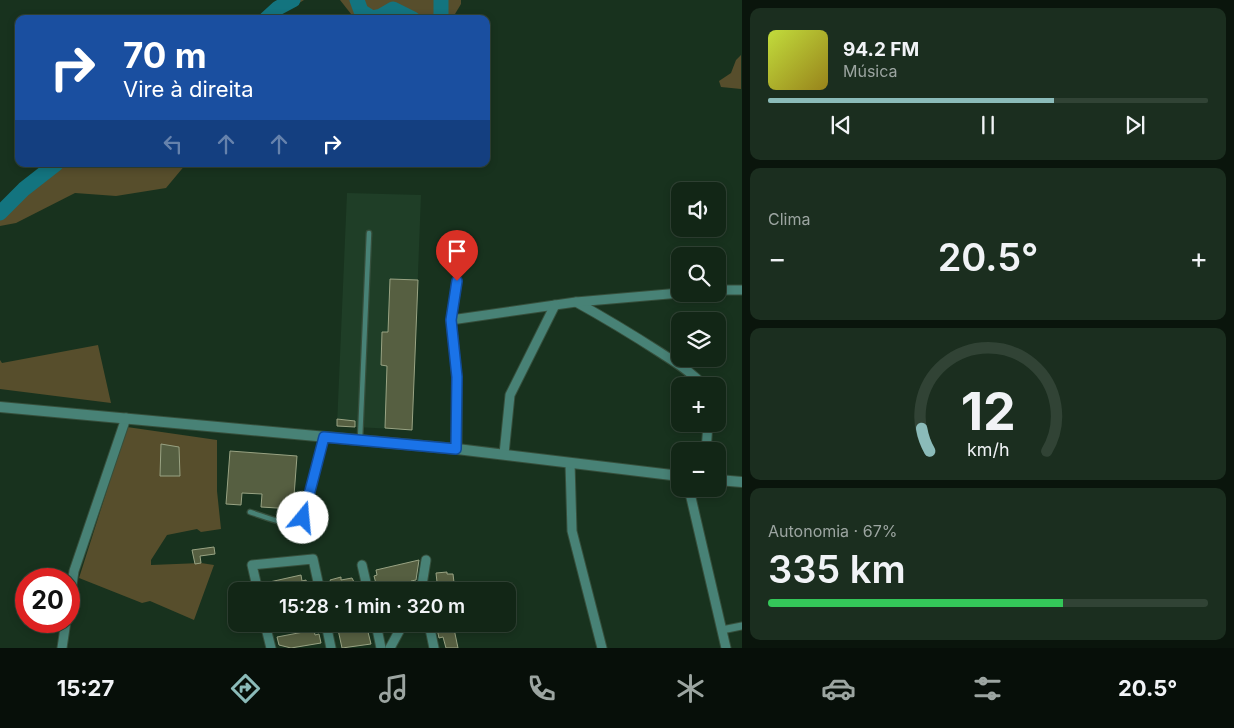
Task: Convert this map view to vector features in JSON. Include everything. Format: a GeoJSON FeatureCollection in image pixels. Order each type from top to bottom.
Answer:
{"type":"FeatureCollection","features":[{"type":"Feature","properties":{"kind":"street"},"geometry":{"type":"LineString","coordinates":[[456,449],[457,377],[451,320],[457,281]]}},
{"type":"Feature","properties":{"kind":"street"},"geometry":{"type":"LineString","coordinates":[[726,290],[742,290]]}},
{"type":"Feature","properties":{"kind":"street"},"geometry":{"type":"LineString","coordinates":[[451,320],[576,302],[671,294]]}},
{"type":"Feature","properties":{"kind":"street"},"geometry":{"type":"LineString","coordinates":[[576,302],[618,326],[696,377]]}},
{"type":"Feature","properties":{"kind":"street"},"geometry":{"type":"LineString","coordinates":[[504,454],[510,395],[555,305]]}},
{"type":"Feature","properties":{"kind":"street"},"geometry":{"type":"LineString","coordinates":[[0,407],[456,449],[671,475]]}},
{"type":"Feature","properties":{"kind":"street"},"geometry":{"type":"LineString","coordinates":[[75,568],[126,418]]}},
{"type":"Feature","properties":{"kind":"street"},"geometry":{"type":"LineString","coordinates":[[570,463],[572,531],[602,648]]}},
{"type":"Feature","properties":{"kind":"street"},"geometry":{"type":"LineString","coordinates":[[726,481],[742,482]]}},
{"type":"Feature","properties":{"kind":"street"},"geometry":{"type":"LineString","coordinates":[[690,497],[726,648]]}},
{"type":"Feature","properties":{"kind":"street"},"geometry":{"type":"LineString","coordinates":[[256,582],[252,565],[313,559],[318,582]]}},
{"type":"Feature","properties":{"kind":"street"},"geometry":{"type":"LineString","coordinates":[[422,582],[426,560]]}},
{"type":"Feature","properties":{"kind":"street"},"geometry":{"type":"LineString","coordinates":[[362,565],[366,582]]}},
{"type":"Feature","properties":{"kind":"street"},"geometry":{"type":"LineString","coordinates":[[722,630],[742,626]]}},
{"type":"Feature","properties":{"kind":"street"},"geometry":{"type":"LineString","coordinates":[[267,632],[271,648]]}},
{"type":"Feature","properties":{"kind":"street"},"geometry":{"type":"LineString","coordinates":[[328,632],[331,648]]}},
{"type":"Feature","properties":{"kind":"street"},"geometry":{"type":"LineString","coordinates":[[378,632],[381,648]]}},
{"type":"Feature","properties":{"kind":"street"},"geometry":{"type":"LineString","coordinates":[[390,648],[399,632]]}},
{"type":"Feature","properties":{"kind":"street"},"geometry":{"type":"LineString","coordinates":[[430,632],[434,648]]}},
{"type":"Feature","properties":{"kind":"street"},"geometry":{"type":"LineString","coordinates":[[62,648],[64,633]]}},
{"type":"Feature","properties":{"kind":"lane"},"geometry":{"type":"LineString","coordinates":[[360,441],[369,233]]}},
{"type":"Feature","properties":{"kind":"lane"},"geometry":{"type":"LineString","coordinates":[[250,512],[282,522],[295,523],[303,518],[324,437]]}},
{"type":"Feature","properties":{"kind":"shaded area"},"geometry":{"type":"Polygon","coordinates":[[[293,0],[304,0],[280,15],[270,15],[278,8],[293,0]]]}},
{"type":"Feature","properties":{"kind":"shaded area"},"geometry":{"type":"Polygon","coordinates":[[[340,0],[461,0],[461,4],[454,15],[352,15],[340,0]]]}},
{"type":"Feature","properties":{"kind":"shaded area"},"geometry":{"type":"Polygon","coordinates":[[[741,55],[741,89],[721,87],[719,81],[731,73],[736,60],[741,55]]]}},
{"type":"Feature","properties":{"kind":"shaded area"},"geometry":{"type":"Polygon","coordinates":[[[52,167],[184,167],[166,188],[116,196],[75,193],[16,223],[0,226],[0,213],[24,189],[52,167]]]}},
{"type":"Feature","properties":{"kind":"shaded area"},"geometry":{"type":"Polygon","coordinates":[[[347,193],[421,195],[412,430],[337,426],[347,193]]]}},
{"type":"Feature","properties":{"kind":"shaded area"},"geometry":{"type":"Polygon","coordinates":[[[98,345],[111,403],[0,389],[0,360],[2,363],[98,345]]]}},
{"type":"Feature","properties":{"kind":"shaded area"},"geometry":{"type":"Polygon","coordinates":[[[127,427],[217,440],[217,491],[221,529],[201,532],[197,529],[167,535],[151,560],[151,565],[201,563],[214,565],[194,620],[150,601],[142,603],[80,578],[127,427]]]}},
{"type":"Feature","properties":{"kind":"building"},"geometry":{"type":"Polygon","coordinates":[[[390,279],[418,280],[412,430],[385,428],[387,366],[381,365],[382,332],[388,332],[390,279]]]}},
{"type":"Feature","properties":{"kind":"building"},"geometry":{"type":"Polygon","coordinates":[[[337,419],[355,421],[355,427],[337,426],[337,419]]]}},
{"type":"Feature","properties":{"kind":"building"},"geometry":{"type":"Polygon","coordinates":[[[161,444],[179,447],[180,476],[160,476],[161,444]]]}},
{"type":"Feature","properties":{"kind":"building"},"geometry":{"type":"Polygon","coordinates":[[[230,451],[297,456],[293,509],[261,507],[262,494],[242,493],[241,505],[226,504],[230,451]]]}},
{"type":"Feature","properties":{"kind":"building"},"geometry":{"type":"Polygon","coordinates":[[[214,547],[215,554],[200,556],[201,563],[195,564],[192,550],[214,547]]]}},
{"type":"Feature","properties":{"kind":"building"},"geometry":{"type":"Polygon","coordinates":[[[419,560],[416,580],[411,582],[376,582],[374,576],[377,575],[376,570],[419,560]]]}},
{"type":"Feature","properties":{"kind":"building"},"geometry":{"type":"Polygon","coordinates":[[[447,572],[447,574],[453,574],[454,582],[437,582],[436,573],[447,572]]]}},
{"type":"Feature","properties":{"kind":"building"},"geometry":{"type":"Polygon","coordinates":[[[301,575],[302,581],[306,580],[306,582],[270,582],[301,575]]]}},
{"type":"Feature","properties":{"kind":"building"},"geometry":{"type":"Polygon","coordinates":[[[341,577],[341,580],[352,578],[354,582],[331,582],[330,580],[341,577]]]}},
{"type":"Feature","properties":{"kind":"building"},"geometry":{"type":"Polygon","coordinates":[[[314,632],[315,635],[319,634],[321,643],[291,648],[279,645],[277,637],[314,632]]]}},
{"type":"Feature","properties":{"kind":"building"},"geometry":{"type":"Polygon","coordinates":[[[339,632],[368,632],[371,644],[342,648],[339,632]]]}},
{"type":"Feature","properties":{"kind":"building"},"geometry":{"type":"Polygon","coordinates":[[[438,632],[455,632],[458,648],[446,648],[443,637],[439,638],[438,632]]]}},
{"type":"Feature","properties":{"kind":"waterway"},"geometry":{"type":"LineString","coordinates":[[270,15],[278,8],[293,0]]}},
{"type":"Feature","properties":{"kind":"waterway"},"geometry":{"type":"LineString","coordinates":[[357,0],[361,11],[367,15]]}},
{"type":"Feature","properties":{"kind":"waterway"},"geometry":{"type":"LineString","coordinates":[[441,0],[441,15]]}},
{"type":"Feature","properties":{"kind":"waterway"},"geometry":{"type":"LineString","coordinates":[[383,15],[393,9],[405,15]]}},
{"type":"Feature","properties":{"kind":"waterway"},"geometry":{"type":"LineString","coordinates":[[0,213],[24,189],[52,167]]}},
{"type":"Feature","properties":{"kind":"route"},"geometry":{"type":"LineString","coordinates":[[303,518],[324,437],[456,449],[457,377],[451,320],[457,281]]}}]}
